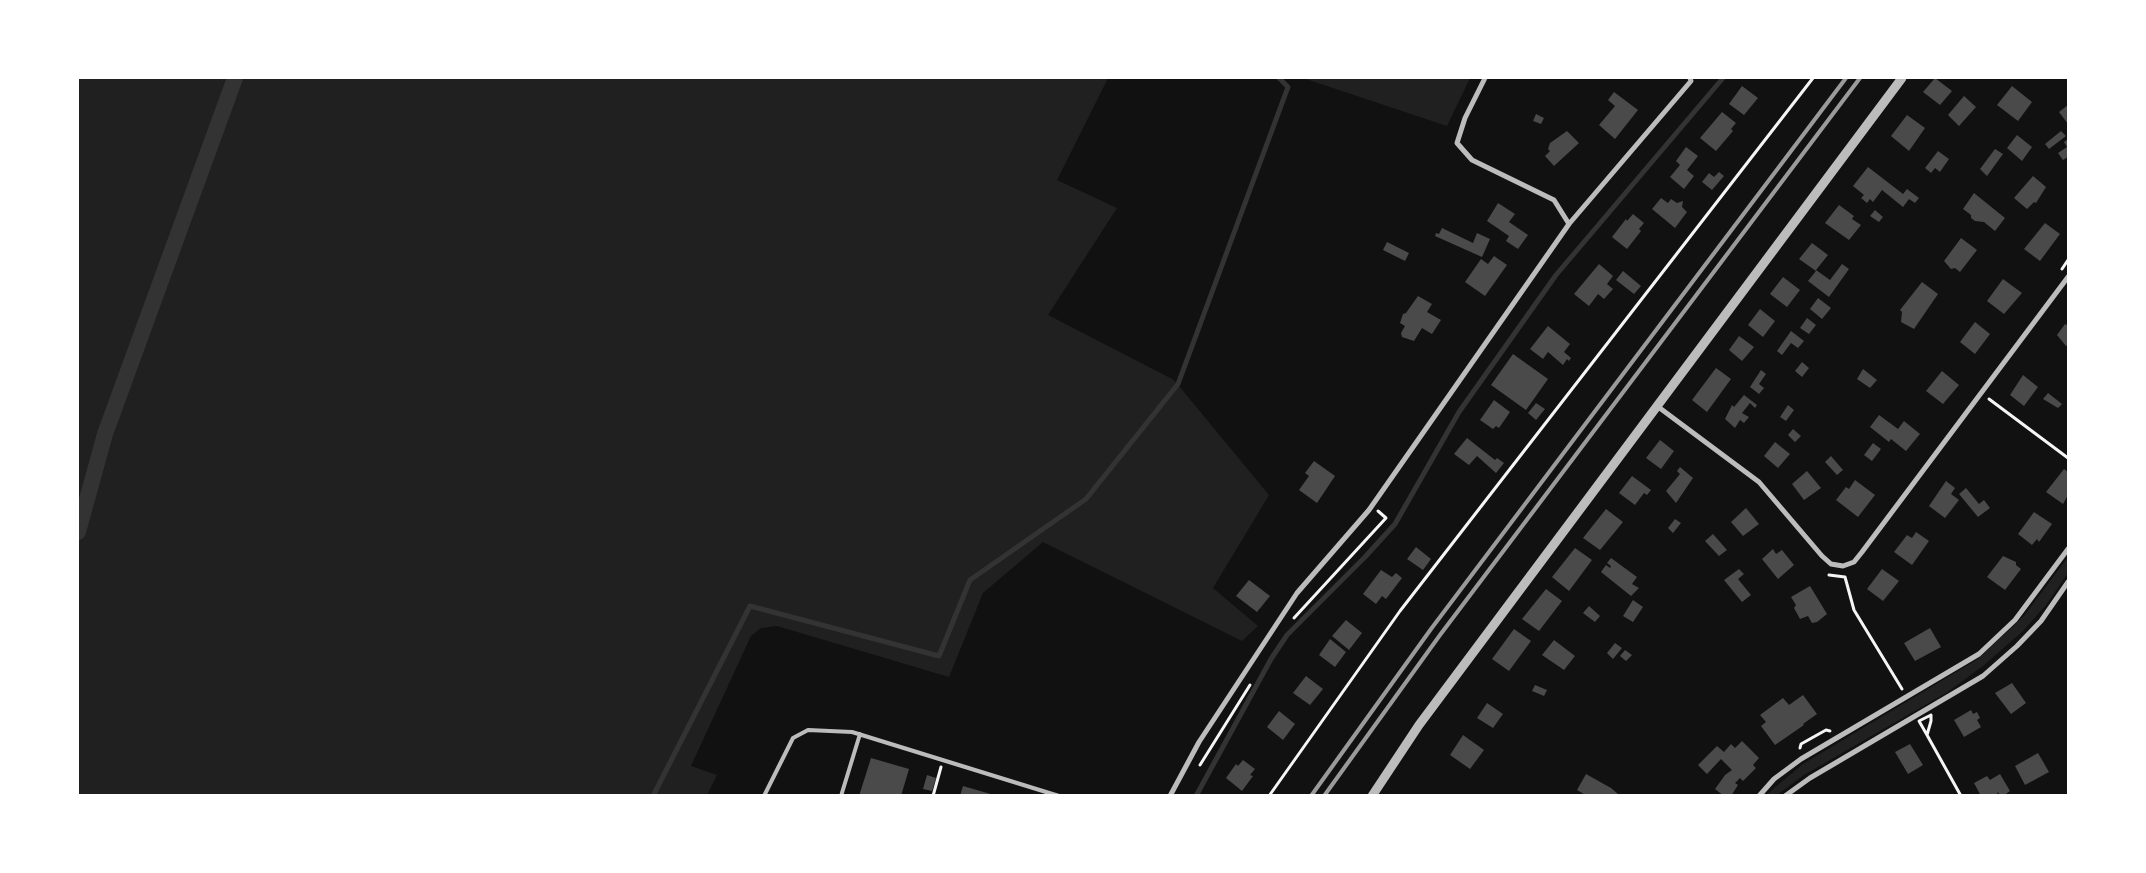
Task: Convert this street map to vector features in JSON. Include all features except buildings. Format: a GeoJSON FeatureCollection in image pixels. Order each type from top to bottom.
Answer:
{"type":"FeatureCollection","features":[{"type":"Feature","properties":{"kind":"street"},"geometry":{"type":"LineString","coordinates":[[1485,78],[1465,118],[1457,144],[1472,160],[1554,200],[1569,224]]}},
{"type":"Feature","properties":{"kind":"street"},"geometry":{"type":"LineString","coordinates":[[1170,796],[1199,742],[1297,593],[1371,506],[1569,224],[1692,78]]}},
{"type":"Feature","properties":{"kind":"street"},"geometry":{"type":"LineString","coordinates":[[1372,796],[1419,725],[1902,78]]}},
{"type":"Feature","properties":{"kind":"street"},"geometry":{"type":"LineString","coordinates":[[1657,406],[1759,482],[1822,556],[1832,564],[1843,566],[1854,562],[1862,552],[2068,277]]}},
{"type":"Feature","properties":{"kind":"street"},"geometry":{"type":"LineString","coordinates":[[1759,796],[1774,779],[1801,759],[1979,654],[2015,620],[2068,550]]}},
{"type":"Feature","properties":{"kind":"street"},"geometry":{"type":"LineString","coordinates":[[1785,796],[1810,778],[1983,676],[2017,646],[2041,621],[2068,582]]}},
{"type":"Feature","properties":{"kind":"lane"},"geometry":{"type":"LineString","coordinates":[[764,796],[793,738],[808,730],[860,734],[1059,796]]}},
{"type":"Feature","properties":{"kind":"lane"},"geometry":{"type":"LineString","coordinates":[[841,796],[860,734]]}},
{"type":"Feature","properties":{"kind":"path"},"geometry":{"type":"LineString","coordinates":[[1269,796],[1400,611],[1813,78]]}},
{"type":"Feature","properties":{"kind":"path"},"geometry":{"type":"LineString","coordinates":[[1981,393],[2068,458]]}},
{"type":"Feature","properties":{"kind":"path"},"geometry":{"type":"LineString","coordinates":[[1294,619],[1386,518],[1371,506]]}},
{"type":"Feature","properties":{"kind":"path"},"geometry":{"type":"LineString","coordinates":[[1847,580],[1854,610],[1902,689]]}},
{"type":"Feature","properties":{"kind":"path"},"geometry":{"type":"LineString","coordinates":[[1196,770],[1253,681]]}},
{"type":"Feature","properties":{"kind":"path"},"geometry":{"type":"LineString","coordinates":[[1927,735],[1931,721]]}},
{"type":"Feature","properties":{"kind":"path"},"geometry":{"type":"LineString","coordinates":[[1921,724],[1962,796]]}},
{"type":"Feature","properties":{"kind":"path"},"geometry":{"type":"LineString","coordinates":[[1799,753],[1801,744],[1826,730],[1834,732]]}},
{"type":"Feature","properties":{"kind":"path"},"geometry":{"type":"LineString","coordinates":[[933,796],[943,760]]}},
{"type":"Feature","properties":{"kind":"shaded area"},"geometry":{"type":"Polygon","coordinates":[[[78,78],[1108,78],[1057,180],[1117,208],[1048,315],[1174,380],[1269,495],[1213,588],[1258,626],[1242,641],[1043,542],[983,593],[949,677],[777,626],[761,628],[751,636],[691,766],[717,775],[707,795],[78,795],[78,78]]]}},
{"type":"Feature","properties":{"kind":"shaded area"},"geometry":{"type":"Polygon","coordinates":[[[1303,78],[1470,78],[1447,126],[1303,78]]]}},
{"type":"Feature","properties":{"kind":"shaded area"},"geometry":{"type":"Polygon","coordinates":[[[2068,557],[2068,573],[2046,605],[2023,631],[1983,666],[1946,693],[1804,775],[1777,795],[1766,795],[1803,764],[1978,659],[2024,616],[2068,557]]]}},
{"type":"Feature","properties":{"kind":"waterway"},"geometry":{"type":"LineString","coordinates":[[78,532],[105,434],[235,78]]}},
{"type":"Feature","properties":{"kind":"waterway"},"geometry":{"type":"LineString","coordinates":[[653,796],[750,606],[939,656],[970,580],[1086,499],[1178,384],[1288,87],[1279,78]]}},
{"type":"Feature","properties":{"kind":"waterway"},"geometry":{"type":"LineString","coordinates":[[1196,796],[1271,659],[1287,635],[1365,557],[1395,524],[1459,412],[1556,275],[1723,78]]}},
{"type":"Feature","properties":{"kind":"railway"},"geometry":{"type":"LineString","coordinates":[[1311,796],[1431,629],[1846,78]]}},
{"type":"Feature","properties":{"kind":"railway"},"geometry":{"type":"LineString","coordinates":[[1324,796],[1440,635],[1860,78]]}}]}
